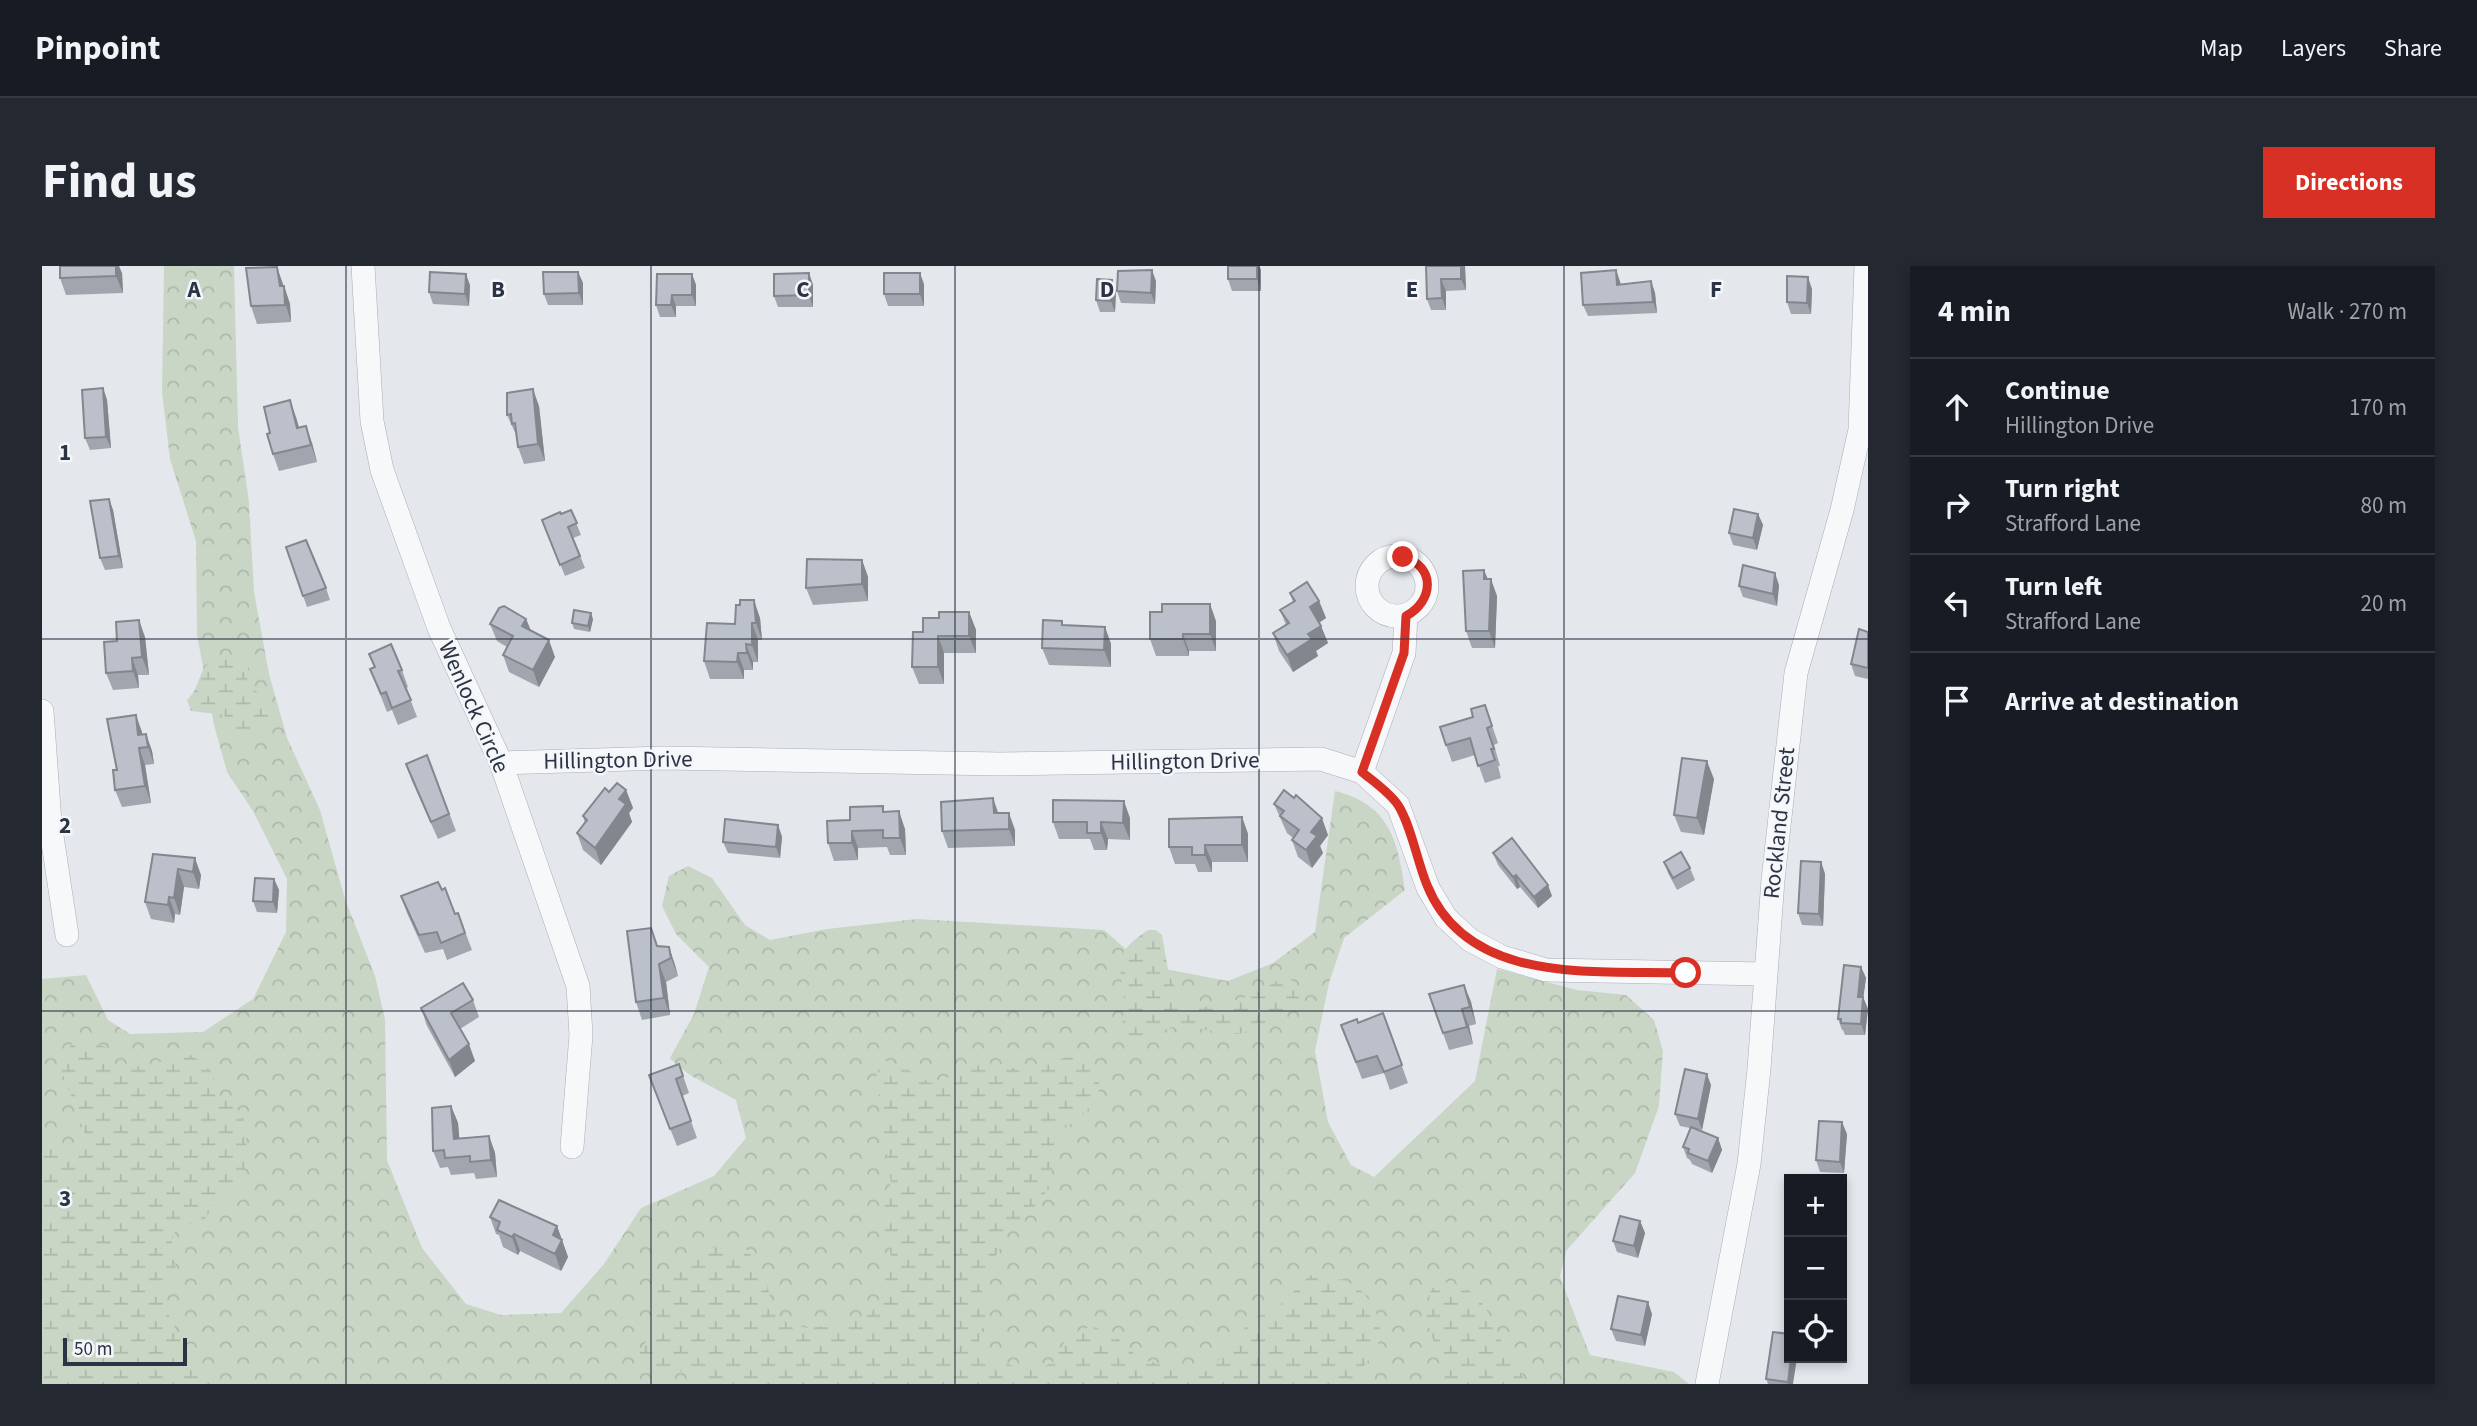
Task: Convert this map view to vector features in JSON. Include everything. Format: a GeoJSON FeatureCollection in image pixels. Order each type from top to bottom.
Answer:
{"type":"FeatureCollection","features":[{"type":"Feature","properties":{"kind":"street","name":"Wenlock Circle"},"geometry":{"type":"LineString","coordinates":[[363,266],[372,421],[382,470],[439,628],[500,763],[579,986],[581,1035],[572,1147]]}},
{"type":"Feature","properties":{"kind":"street","name":"Rockland Street"},"geometry":{"type":"LineString","coordinates":[[1707,1384],[1749,1164],[1787,736],[1796,673],[1864,430],[1866,266]]}},
{"type":"Feature","properties":{"kind":"street"},"geometry":{"type":"LineString","coordinates":[[1362,772],[1404,653],[1406,616]]}},
{"type":"Feature","properties":{"kind":"street"},"geometry":{"type":"LineString","coordinates":[[42,711],[46,823],[67,935]]}},
{"type":"Feature","properties":{"kind":"street","name":"Hillington Drive"},"geometry":{"type":"LineString","coordinates":[[500,763],[664,758],[988,764],[1321,759],[1362,772],[1398,805],[1428,888],[1446,918],[1470,940],[1502,957],[1546,970],[1765,974]]}},
{"type":"Feature","properties":{"kind":"green space"},"geometry":{"type":"Polygon","coordinates":[[[164,266],[234,266],[238,427],[249,502],[254,592],[269,674],[287,738],[320,810],[345,899],[375,976],[385,1019],[387,1160],[422,1248],[466,1304],[501,1315],[561,1313],[604,1264],[641,1208],[714,1176],[746,1138],[736,1100],[693,1076],[670,1058],[694,1014],[709,967],[676,934],[662,906],[669,876],[688,866],[712,878],[745,925],[770,940],[827,929],[917,919],[1104,930],[1144,965],[1228,981],[1273,963],[1315,932],[1335,791],[1368,805],[1388,827],[1399,855],[1405,890],[1344,938],[1329,983],[1315,1051],[1328,1122],[1351,1165],[1374,1177],[1475,1081],[1497,969],[1577,990],[1626,995],[1654,1020],[1663,1051],[1659,1106],[1635,1173],[1566,1251],[1560,1277],[1590,1355],[1674,1372],[1689,1384],[42,1384],[42,979],[86,975],[108,1020],[130,1034],[203,1032],[253,999],[286,932],[287,879],[253,811],[227,772],[214,725],[197,635],[196,541],[170,459],[162,392],[164,266]]]}},
{"type":"Feature","properties":{"kind":"green space"},"geometry":{"type":"Polygon","coordinates":[[[228,658],[248,665],[247,686],[270,699],[272,722],[253,740],[242,743],[234,739],[224,715],[191,711],[187,700],[205,668],[210,663],[228,658]]]}},
{"type":"Feature","properties":{"kind":"green space"},"geometry":{"type":"Polygon","coordinates":[[[1148,930],[1156,930],[1162,935],[1169,975],[1185,1008],[1213,1006],[1235,1000],[1283,979],[1293,981],[1300,993],[1296,1008],[1236,1034],[1183,1026],[1169,1029],[1146,1040],[1125,1039],[1122,1029],[1124,1001],[1121,960],[1128,946],[1148,930]]]}},
{"type":"Feature","properties":{"kind":"green space"},"geometry":{"type":"Polygon","coordinates":[[[76,1039],[110,1048],[117,1071],[192,1055],[213,1073],[215,1092],[241,1114],[246,1142],[241,1191],[218,1198],[203,1222],[183,1226],[174,1234],[172,1248],[176,1267],[165,1284],[162,1301],[197,1373],[212,1384],[42,1384],[42,1142],[78,1150],[88,1142],[58,1061],[76,1039]]]}},
{"type":"Feature","properties":{"kind":"green space"},"geometry":{"type":"Polygon","coordinates":[[[1077,1054],[1096,1075],[1098,1093],[1087,1110],[1055,1135],[1050,1187],[1027,1216],[1014,1224],[983,1278],[982,1295],[988,1305],[979,1340],[984,1351],[1021,1370],[1043,1367],[1053,1362],[1068,1335],[1092,1326],[1115,1336],[1141,1360],[1209,1372],[1252,1319],[1279,1306],[1310,1275],[1339,1279],[1356,1287],[1369,1301],[1378,1319],[1380,1338],[1375,1352],[1345,1384],[708,1384],[708,1380],[692,1373],[640,1364],[640,1351],[656,1326],[658,1281],[687,1258],[716,1247],[742,1244],[764,1271],[773,1310],[788,1324],[808,1328],[851,1323],[870,1314],[880,1300],[891,1256],[882,1216],[891,1182],[876,1077],[879,1066],[886,1061],[900,1065],[930,1083],[976,1066],[995,1063],[1031,1075],[1053,1062],[1077,1054]]]}},
{"type":"Feature","properties":{"kind":"green space"},"geometry":{"type":"Polygon","coordinates":[[[1444,1282],[1458,1285],[1479,1299],[1511,1361],[1529,1384],[1447,1384],[1426,1317],[1431,1289],[1444,1282]]]}},
{"type":"Feature","properties":{"kind":"building"},"geometry":{"type":"Polygon","coordinates":[[[60,266],[116,266],[116,276],[60,278],[60,266]]]}},
{"type":"Feature","properties":{"kind":"building"},"geometry":{"type":"Polygon","coordinates":[[[1228,266],[1257,266],[1257,279],[1228,279],[1228,266]]]}},
{"type":"Feature","properties":{"kind":"building"},"geometry":{"type":"Polygon","coordinates":[[[1426,266],[1461,266],[1461,279],[1441,279],[1442,298],[1427,299],[1426,266]]]}},
{"type":"Feature","properties":{"kind":"building"},"geometry":{"type":"Polygon","coordinates":[[[277,267],[280,286],[284,286],[285,305],[251,306],[246,268],[277,267]]]}},
{"type":"Feature","properties":{"kind":"building"},"geometry":{"type":"Polygon","coordinates":[[[1152,270],[1151,293],[1117,291],[1118,271],[1152,270]]]}},
{"type":"Feature","properties":{"kind":"building"},"geometry":{"type":"Polygon","coordinates":[[[1616,270],[1617,285],[1651,281],[1653,302],[1583,305],[1581,273],[1616,270]]]}},
{"type":"Feature","properties":{"kind":"building"},"geometry":{"type":"Polygon","coordinates":[[[430,272],[466,274],[465,294],[429,292],[430,272]]]}},
{"type":"Feature","properties":{"kind":"building"},"geometry":{"type":"Polygon","coordinates":[[[543,272],[578,272],[579,293],[544,294],[543,272]]]}},
{"type":"Feature","properties":{"kind":"building"},"geometry":{"type":"Polygon","coordinates":[[[809,273],[809,295],[774,296],[774,274],[809,273]]]}},
{"type":"Feature","properties":{"kind":"building"},"geometry":{"type":"Polygon","coordinates":[[[884,273],[920,273],[920,294],[884,294],[884,273]]]}},
{"type":"Feature","properties":{"kind":"building"},"geometry":{"type":"Polygon","coordinates":[[[657,274],[692,274],[692,295],[672,295],[671,305],[656,305],[657,274]]]}},
{"type":"Feature","properties":{"kind":"building"},"geometry":{"type":"Polygon","coordinates":[[[1787,276],[1808,277],[1807,303],[1787,302],[1787,276]]]}},
{"type":"Feature","properties":{"kind":"building"},"geometry":{"type":"Polygon","coordinates":[[[1097,279],[1112,280],[1111,301],[1096,300],[1097,279]]]}},
{"type":"Feature","properties":{"kind":"building"},"geometry":{"type":"Polygon","coordinates":[[[103,388],[106,437],[85,438],[82,390],[103,388]]]}},
{"type":"Feature","properties":{"kind":"building"},"geometry":{"type":"Polygon","coordinates":[[[533,389],[538,444],[518,447],[515,423],[512,424],[511,414],[507,415],[507,393],[533,389]]]}},
{"type":"Feature","properties":{"kind":"building"},"geometry":{"type":"Polygon","coordinates":[[[290,400],[297,428],[306,426],[311,445],[273,454],[267,434],[270,433],[264,407],[290,400]]]}},
{"type":"Feature","properties":{"kind":"building"},"geometry":{"type":"Polygon","coordinates":[[[109,499],[119,556],[100,558],[90,501],[109,499]]]}},
{"type":"Feature","properties":{"kind":"building"},"geometry":{"type":"Polygon","coordinates":[[[1734,509],[1758,514],[1753,538],[1729,533],[1734,509]]]}},
{"type":"Feature","properties":{"kind":"building"},"geometry":{"type":"Polygon","coordinates":[[[571,510],[577,523],[568,527],[580,556],[560,565],[542,520],[571,510]]]}},
{"type":"Feature","properties":{"kind":"building"},"geometry":{"type":"Polygon","coordinates":[[[306,540],[326,588],[303,596],[286,547],[306,540]]]}},
{"type":"Feature","properties":{"kind":"building"},"geometry":{"type":"Polygon","coordinates":[[[807,559],[862,560],[862,584],[806,588],[807,559]]]}},
{"type":"Feature","properties":{"kind":"building"},"geometry":{"type":"Polygon","coordinates":[[[1743,565],[1775,573],[1773,594],[1739,586],[1743,565]]]}},
{"type":"Feature","properties":{"kind":"building"},"geometry":{"type":"Polygon","coordinates":[[[1484,570],[1484,579],[1491,579],[1489,631],[1466,631],[1463,571],[1484,570]]]}},
{"type":"Feature","properties":{"kind":"building"},"geometry":{"type":"Polygon","coordinates":[[[1307,582],[1319,601],[1310,607],[1321,626],[1308,634],[1312,639],[1287,655],[1273,633],[1289,623],[1280,610],[1295,601],[1290,593],[1307,582]]]}},
{"type":"Feature","properties":{"kind":"building"},"geometry":{"type":"Polygon","coordinates":[[[740,600],[754,600],[756,623],[752,623],[752,645],[746,644],[747,653],[738,653],[737,662],[704,661],[707,623],[735,624],[736,605],[740,605],[740,600]]]}},
{"type":"Feature","properties":{"kind":"building"},"geometry":{"type":"Polygon","coordinates":[[[1162,604],[1210,604],[1210,634],[1183,634],[1183,639],[1150,639],[1150,612],[1162,612],[1162,604]]]}},
{"type":"Feature","properties":{"kind":"building"},"geometry":{"type":"Polygon","coordinates":[[[504,606],[526,619],[522,626],[549,640],[533,670],[503,655],[513,636],[490,624],[499,608],[504,606]]]}},
{"type":"Feature","properties":{"kind":"building"},"geometry":{"type":"Polygon","coordinates":[[[574,610],[591,613],[588,626],[572,623],[574,610]]]}},
{"type":"Feature","properties":{"kind":"building"},"geometry":{"type":"Polygon","coordinates":[[[939,612],[969,612],[969,636],[938,636],[938,667],[912,667],[913,632],[923,632],[923,618],[939,618],[939,612]]]}},
{"type":"Feature","properties":{"kind":"building"},"geometry":{"type":"Polygon","coordinates":[[[139,620],[142,657],[132,658],[133,671],[106,673],[104,642],[117,641],[116,622],[139,620]]]}},
{"type":"Feature","properties":{"kind":"building"},"geometry":{"type":"Polygon","coordinates":[[[1043,620],[1062,621],[1062,625],[1105,627],[1104,650],[1042,648],[1043,620]]]}},
{"type":"Feature","properties":{"kind":"building"},"geometry":{"type":"Polygon","coordinates":[[[1859,629],[1868,632],[1868,668],[1851,664],[1859,629]]]}},
{"type":"Feature","properties":{"kind":"building"},"geometry":{"type":"Polygon","coordinates":[[[391,644],[402,670],[398,671],[411,700],[392,708],[386,692],[381,694],[370,669],[375,667],[369,654],[391,644]]]}},
{"type":"Feature","properties":{"kind":"building"},"geometry":{"type":"Polygon","coordinates":[[[1485,705],[1492,726],[1487,728],[1495,760],[1478,766],[1470,738],[1446,745],[1440,727],[1473,717],[1471,709],[1485,705]]]}},
{"type":"Feature","properties":{"kind":"building"},"geometry":{"type":"Polygon","coordinates":[[[136,715],[138,735],[146,734],[148,747],[139,748],[145,786],[115,790],[113,770],[117,770],[107,719],[136,715]]]}},
{"type":"Feature","properties":{"kind":"building"},"geometry":{"type":"Polygon","coordinates":[[[427,755],[449,814],[431,822],[406,764],[427,755]]]}},
{"type":"Feature","properties":{"kind":"building"},"geometry":{"type":"Polygon","coordinates":[[[1682,758],[1707,761],[1697,818],[1674,815],[1682,758]]]}},
{"type":"Feature","properties":{"kind":"building"},"geometry":{"type":"Polygon","coordinates":[[[617,783],[626,790],[619,799],[626,804],[595,848],[577,833],[587,820],[583,816],[605,788],[609,792],[617,783]]]}},
{"type":"Feature","properties":{"kind":"building"},"geometry":{"type":"Polygon","coordinates":[[[1284,790],[1294,798],[1296,795],[1322,818],[1311,832],[1317,836],[1306,850],[1292,840],[1299,830],[1280,816],[1284,811],[1274,804],[1284,790]]]}},
{"type":"Feature","properties":{"kind":"building"},"geometry":{"type":"Polygon","coordinates":[[[993,798],[994,813],[1009,813],[1009,829],[942,831],[941,802],[993,798]]]}},
{"type":"Feature","properties":{"kind":"building"},"geometry":{"type":"Polygon","coordinates":[[[1053,800],[1124,801],[1123,823],[1101,822],[1101,833],[1087,833],[1087,822],[1053,822],[1053,800]]]}},
{"type":"Feature","properties":{"kind":"building"},"geometry":{"type":"Polygon","coordinates":[[[883,806],[883,812],[899,811],[900,838],[883,838],[883,830],[852,831],[852,843],[828,843],[827,821],[850,820],[850,807],[883,806]]]}},
{"type":"Feature","properties":{"kind":"building"},"geometry":{"type":"Polygon","coordinates":[[[1242,817],[1242,845],[1205,845],[1205,855],[1192,855],[1192,847],[1169,847],[1169,819],[1242,817]]]}},
{"type":"Feature","properties":{"kind":"building"},"geometry":{"type":"Polygon","coordinates":[[[725,819],[778,825],[776,847],[723,842],[725,819]]]}},
{"type":"Feature","properties":{"kind":"building"},"geometry":{"type":"Polygon","coordinates":[[[1512,838],[1548,885],[1534,897],[1493,853],[1512,838]]]}},
{"type":"Feature","properties":{"kind":"building"},"geometry":{"type":"Polygon","coordinates":[[[1681,852],[1690,868],[1673,878],[1664,862],[1681,852]]]}},
{"type":"Feature","properties":{"kind":"building"},"geometry":{"type":"Polygon","coordinates":[[[153,854],[195,858],[193,872],[178,869],[174,898],[169,897],[168,905],[145,902],[153,854]]]}},
{"type":"Feature","properties":{"kind":"building"},"geometry":{"type":"Polygon","coordinates":[[[1801,861],[1821,862],[1819,914],[1798,913],[1801,861]]]}},
{"type":"Feature","properties":{"kind":"building"},"geometry":{"type":"Polygon","coordinates":[[[255,878],[274,879],[273,902],[253,901],[255,878]]]}},
{"type":"Feature","properties":{"kind":"building"},"geometry":{"type":"Polygon","coordinates":[[[438,882],[442,890],[445,888],[465,933],[441,943],[437,932],[419,935],[401,896],[438,882]]]}},
{"type":"Feature","properties":{"kind":"building"},"geometry":{"type":"Polygon","coordinates":[[[651,928],[657,946],[669,947],[671,958],[659,964],[664,998],[636,1002],[627,931],[651,928]]]}},
{"type":"Feature","properties":{"kind":"building"},"geometry":{"type":"Polygon","coordinates":[[[1844,965],[1861,967],[1858,997],[1863,997],[1861,1024],[1841,1023],[1841,1019],[1838,1019],[1844,965]]]}},
{"type":"Feature","properties":{"kind":"building"},"geometry":{"type":"Polygon","coordinates":[[[463,983],[473,1000],[451,1013],[469,1044],[449,1060],[421,1008],[463,983]]]}},
{"type":"Feature","properties":{"kind":"building"},"geometry":{"type":"Polygon","coordinates":[[[1464,985],[1470,1007],[1462,1009],[1467,1027],[1443,1033],[1429,994],[1464,985]]]}},
{"type":"Feature","properties":{"kind":"building"},"geometry":{"type":"Polygon","coordinates":[[[1383,1013],[1402,1065],[1384,1072],[1377,1056],[1356,1062],[1341,1025],[1357,1019],[1358,1023],[1383,1013]]]}},
{"type":"Feature","properties":{"kind":"building"},"geometry":{"type":"Polygon","coordinates":[[[679,1064],[683,1076],[676,1079],[691,1121],[670,1129],[649,1075],[679,1064]]]}},
{"type":"Feature","properties":{"kind":"building"},"geometry":{"type":"Polygon","coordinates":[[[1685,1069],[1707,1074],[1698,1119],[1675,1114],[1685,1069]]]}},
{"type":"Feature","properties":{"kind":"building"},"geometry":{"type":"Polygon","coordinates":[[[451,1106],[454,1139],[489,1136],[491,1160],[470,1162],[470,1156],[445,1158],[444,1150],[433,1151],[432,1108],[451,1106]]]}},
{"type":"Feature","properties":{"kind":"building"},"geometry":{"type":"Polygon","coordinates":[[[1819,1121],[1842,1122],[1840,1162],[1816,1160],[1819,1121]]]}},
{"type":"Feature","properties":{"kind":"building"},"geometry":{"type":"Polygon","coordinates":[[[1691,1127],[1718,1138],[1708,1161],[1688,1153],[1689,1149],[1683,1147],[1691,1127]]]}},
{"type":"Feature","properties":{"kind":"building"},"geometry":{"type":"Polygon","coordinates":[[[499,1200],[557,1226],[553,1235],[562,1240],[555,1254],[514,1234],[512,1237],[497,1230],[500,1222],[490,1217],[499,1200]]]}},
{"type":"Feature","properties":{"kind":"building"},"geometry":{"type":"Polygon","coordinates":[[[1620,1216],[1640,1221],[1634,1246],[1613,1241],[1620,1216]]]}},
{"type":"Feature","properties":{"kind":"building"},"geometry":{"type":"Polygon","coordinates":[[[1618,1296],[1648,1302],[1641,1335],[1611,1329],[1618,1296]]]}},
{"type":"Feature","properties":{"kind":"building"},"geometry":{"type":"Polygon","coordinates":[[[1773,1332],[1784,1333],[1784,1363],[1790,1363],[1788,1382],[1766,1379],[1773,1332]]]}},
{"type":"Feature","properties":{"kind":"route"},"geometry":{"type":"LineString","coordinates":[[1403,557],[1413,561],[1424,574],[1427,581],[1426,598],[1423,606],[1406,616],[1404,653],[1362,772],[1398,805],[1428,888],[1446,918],[1470,940],[1502,957],[1546,970],[1686,973]]}}]}
